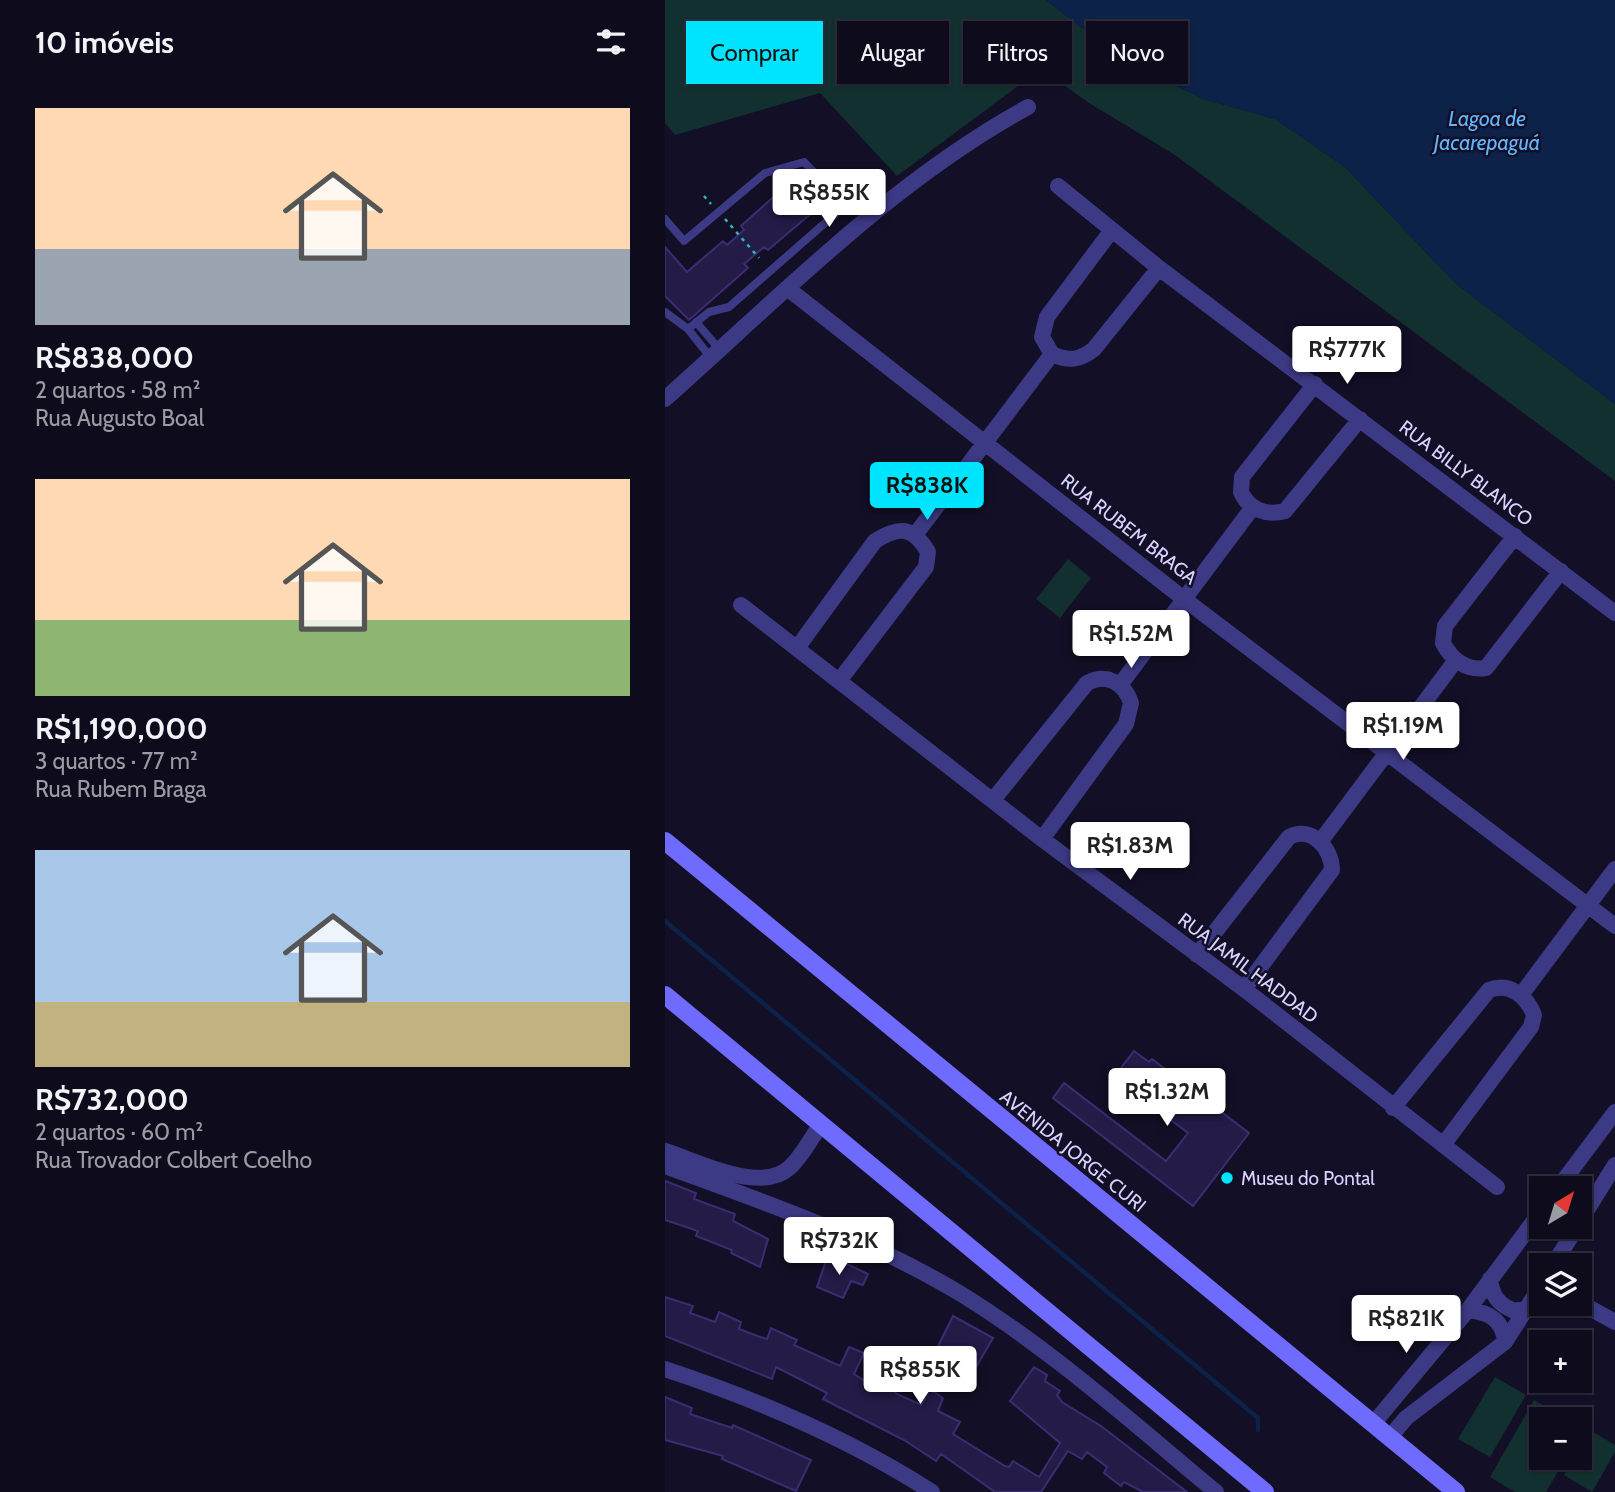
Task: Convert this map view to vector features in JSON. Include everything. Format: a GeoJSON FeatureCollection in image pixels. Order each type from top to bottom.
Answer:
{"type":"FeatureCollection","features":[{"type":"Feature","properties":{"kind":"street"},"geometry":{"type":"LineString","coordinates":[[665,399],[787,288],[928,168],[983,131],[1028,107]]}},
{"type":"Feature","properties":{"kind":"street","name":"RUA BILLY BLANCO"},"geometry":{"type":"LineString","coordinates":[[1058,186],[1160,268],[1615,613]]}},
{"type":"Feature","properties":{"kind":"street"},"geometry":{"type":"LineString","coordinates":[[1112,230],[1047,317],[1042,337],[1052,354],[1072,360],[1082,358],[1094,349],[1160,268]]}},
{"type":"Feature","properties":{"kind":"street","name":"RUA RUBEM BRAGA"},"geometry":{"type":"LineString","coordinates":[[787,288],[1184,599],[1615,926]]}},
{"type":"Feature","properties":{"kind":"street"},"geometry":{"type":"LineString","coordinates":[[915,535],[1052,354]]}},
{"type":"Feature","properties":{"kind":"street"},"geometry":{"type":"LineString","coordinates":[[1315,384],[1242,477],[1241,492],[1253,507],[1276,514],[1285,511],[1360,419]]}},
{"type":"Feature","properties":{"kind":"street"},"geometry":{"type":"LineString","coordinates":[[1120,685],[1253,507]]}},
{"type":"Feature","properties":{"kind":"street"},"geometry":{"type":"LineString","coordinates":[[797,648],[875,541],[891,530],[903,530],[915,535],[928,552],[926,567],[839,681]]}},
{"type":"Feature","properties":{"kind":"street"},"geometry":{"type":"LineString","coordinates":[[1515,536],[1445,626],[1443,643],[1456,660],[1467,667],[1486,668],[1560,571]]}},
{"type":"Feature","properties":{"kind":"street","name":"RUA JAMIL HADDAD"},"geometry":{"type":"LineString","coordinates":[[741,605],[1042,839],[1244,989],[1393,1108],[1497,1186]]}},
{"type":"Feature","properties":{"kind":"street"},"geometry":{"type":"LineString","coordinates":[[1320,842],[1456,660]]}},
{"type":"Feature","properties":{"kind":"street"},"geometry":{"type":"LineString","coordinates":[[993,800],[1087,683],[1095,678],[1108,678],[1120,685],[1131,703],[1126,724],[1042,839]]}},
{"type":"Feature","properties":{"kind":"street"},"geometry":{"type":"LineString","coordinates":[[1197,955],[1289,837],[1304,834],[1320,842],[1330,855],[1332,870],[1244,989]]}},
{"type":"Feature","properties":{"kind":"street","name":"AVENIDA JORGE CURI"},"geometry":{"type":"LineString","coordinates":[[665,841],[1456,1492]]}},
{"type":"Feature","properties":{"kind":"street"},"geometry":{"type":"LineString","coordinates":[[1521,995],[1615,869]]}},
{"type":"Feature","properties":{"kind":"street"},"geometry":{"type":"LineString","coordinates":[[1393,1108],[1489,990],[1509,988],[1521,995],[1534,1014],[1531,1027],[1443,1145]]}},
{"type":"Feature","properties":{"kind":"street"},"geometry":{"type":"LineString","coordinates":[[665,995],[1265,1492]]}},
{"type":"Feature","properties":{"kind":"street"},"geometry":{"type":"LineString","coordinates":[[1567,1176],[1615,1112]]}},
{"type":"Feature","properties":{"kind":"street"},"geometry":{"type":"LineString","coordinates":[[665,1151],[753,1179],[769,1178],[793,1164],[821,1125]]}},
{"type":"Feature","properties":{"kind":"street"},"geometry":{"type":"LineString","coordinates":[[1593,1201],[1615,1165]]}},
{"type":"Feature","properties":{"kind":"street"},"geometry":{"type":"LineString","coordinates":[[665,1166],[807,1219],[961,1294],[1051,1357],[1216,1492]]}},
{"type":"Feature","properties":{"kind":"street"},"geometry":{"type":"LineString","coordinates":[[1373,1424],[1468,1310],[1529,1227]]}},
{"type":"Feature","properties":{"kind":"street"},"geometry":{"type":"LineString","coordinates":[[1490,1279],[1492,1290],[1501,1304],[1514,1311],[1527,1308]]}},
{"type":"Feature","properties":{"kind":"street"},"geometry":{"type":"LineString","coordinates":[[1390,1437],[1406,1418],[1505,1342],[1529,1305]]}},
{"type":"Feature","properties":{"kind":"street"},"geometry":{"type":"LineString","coordinates":[[1592,1309],[1615,1322]]}},
{"type":"Feature","properties":{"kind":"street"},"geometry":{"type":"LineString","coordinates":[[1468,1310],[1490,1315],[1499,1323],[1505,1342]]}},
{"type":"Feature","properties":{"kind":"street"},"geometry":{"type":"LineString","coordinates":[[665,1369],[718,1386],[817,1427],[932,1492]]}},
{"type":"Feature","properties":{"kind":"lane"},"geometry":{"type":"LineString","coordinates":[[665,219],[684,241],[765,173],[804,162],[842,201],[841,209],[729,307],[709,312],[688,329]]}},
{"type":"Feature","properties":{"kind":"lane"},"geometry":{"type":"LineString","coordinates":[[665,312],[715,354]]}},
{"type":"Feature","properties":{"kind":"lane"},"geometry":{"type":"LineString","coordinates":[[696,323],[715,354]]}},
{"type":"Feature","properties":{"kind":"path"},"geometry":{"type":"LineString","coordinates":[[704,196],[759,258]]}},
{"type":"Feature","properties":{"kind":"green space"},"geometry":{"type":"Polygon","coordinates":[[[665,0],[1046,0],[1086,31],[1086,84],[1172,84],[1204,99],[1275,119],[1345,167],[1455,283],[1615,404],[1615,481],[1175,155],[1062,84],[1072,84],[1072,21],[963,21],[963,84],[1021,84],[897,176],[820,93],[675,135],[665,123],[665,0]]]}},
{"type":"Feature","properties":{"kind":"green space"},"geometry":{"type":"Polygon","coordinates":[[[1068,559],[1091,578],[1060,618],[1036,599],[1068,559]]]}},
{"type":"Feature","properties":{"kind":"green space"},"geometry":{"type":"Polygon","coordinates":[[[1495,1377],[1526,1395],[1490,1457],[1458,1439],[1495,1377]]]}},
{"type":"Feature","properties":{"kind":"green space"},"geometry":{"type":"Polygon","coordinates":[[[1534,1400],[1547,1407],[1530,1407],[1534,1400]]]}},
{"type":"Feature","properties":{"kind":"green space"},"geometry":{"type":"Polygon","coordinates":[[[1529,1409],[1529,1470],[1559,1470],[1546,1492],[1515,1492],[1490,1477],[1529,1409]]]}},
{"type":"Feature","properties":{"kind":"green space"},"geometry":{"type":"Polygon","coordinates":[[[1592,1431],[1615,1445],[1615,1452],[1592,1492],[1564,1475],[1567,1470],[1592,1470],[1592,1431]]]}},
{"type":"Feature","properties":{"kind":"water","name":"Lagoa de Jacarepaguá"},"geometry":{"type":"Polygon","coordinates":[[[1046,0],[1615,0],[1615,404],[1455,283],[1345,167],[1275,119],[1204,99],[1172,84],[1188,84],[1188,21],[1086,21],[1086,31],[1046,0]]]}},
{"type":"Feature","properties":{"kind":"building"},"geometry":{"type":"Polygon","coordinates":[[[801,172],[823,191],[826,201],[768,250],[764,247],[744,264],[748,268],[689,320],[665,296],[665,247],[687,272],[723,241],[727,245],[744,230],[741,226],[801,172]]]}},
{"type":"Feature","properties":{"kind":"building"},"geometry":{"type":"Polygon","coordinates":[[[1134,1051],[1149,1062],[1152,1059],[1249,1133],[1193,1206],[1053,1098],[1064,1083],[1166,1161],[1188,1133],[1114,1077],[1134,1051]]]}},
{"type":"Feature","properties":{"kind":"building"},"geometry":{"type":"Polygon","coordinates":[[[665,1181],[696,1193],[694,1199],[735,1214],[733,1221],[768,1239],[760,1267],[731,1253],[732,1250],[696,1236],[698,1231],[665,1220],[665,1181]]]}},
{"type":"Feature","properties":{"kind":"building"},"geometry":{"type":"Polygon","coordinates":[[[828,1255],[868,1274],[863,1285],[851,1281],[843,1298],[817,1287],[828,1255]]]}},
{"type":"Feature","properties":{"kind":"building"},"geometry":{"type":"Polygon","coordinates":[[[665,1297],[693,1306],[690,1313],[715,1322],[719,1312],[741,1322],[739,1329],[760,1337],[767,1339],[771,1328],[797,1340],[794,1345],[840,1366],[849,1347],[864,1353],[854,1374],[878,1389],[889,1369],[903,1376],[895,1393],[921,1405],[930,1389],[943,1398],[938,1411],[960,1422],[953,1434],[1005,1466],[1009,1467],[1013,1461],[1039,1477],[1060,1443],[1010,1401],[1034,1367],[1047,1375],[1045,1381],[1060,1391],[1057,1395],[1062,1402],[1101,1426],[1187,1492],[1143,1492],[1124,1482],[1121,1486],[1104,1473],[1107,1467],[1087,1452],[1082,1459],[1068,1451],[1041,1492],[995,1492],[941,1454],[936,1461],[904,1440],[823,1399],[827,1393],[776,1367],[772,1379],[665,1336],[665,1297]]]}},
{"type":"Feature","properties":{"kind":"building"},"geometry":{"type":"Polygon","coordinates":[[[953,1316],[993,1338],[975,1369],[938,1346],[953,1316]]]}},
{"type":"Feature","properties":{"kind":"building"},"geometry":{"type":"Polygon","coordinates":[[[665,1397],[692,1408],[690,1414],[732,1428],[733,1425],[811,1460],[796,1491],[722,1459],[723,1456],[665,1440],[665,1397]]]}},
{"type":"Feature","properties":{"kind":"waterway"},"geometry":{"type":"LineString","coordinates":[[665,921],[1258,1418],[1258,1430]]}},
{"type":"Feature","properties":{"kind":"place","name":"Museu do Pontal"},"geometry":{"type":"Point","coordinates":[1227,1178]}}]}
